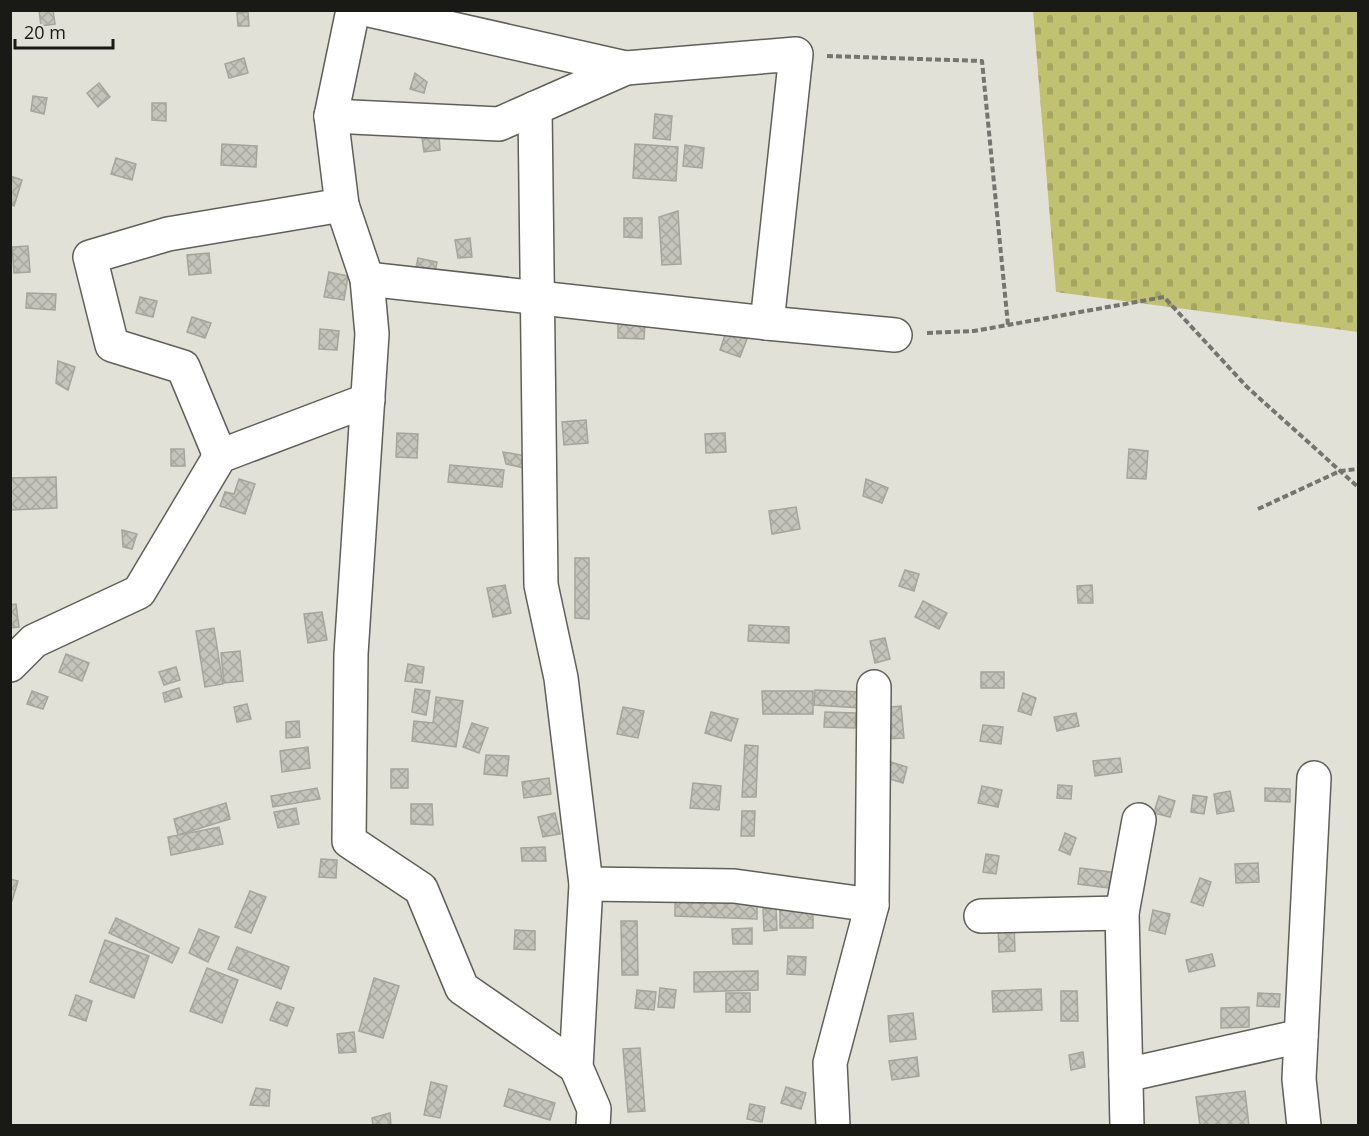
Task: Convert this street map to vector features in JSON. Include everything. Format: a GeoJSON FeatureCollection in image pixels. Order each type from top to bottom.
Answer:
{"type":"FeatureCollection","features":[{"type":"Feature","properties":{"kind":"street"},"geometry":{"type":"LineString","coordinates":[[353,10],[331,116],[342,205],[367,279],[372,334],[351,654],[349,841],[421,889],[462,988],[576,1066]]}},
{"type":"Feature","properties":{"kind":"street"},"geometry":{"type":"LineString","coordinates":[[369,10],[626,68],[796,54],[767,323]]}},
{"type":"Feature","properties":{"kind":"street"},"geometry":{"type":"LineString","coordinates":[[331,116],[499,124],[626,68]]}},
{"type":"Feature","properties":{"kind":"street"},"geometry":{"type":"LineString","coordinates":[[535,108],[541,585],[561,678],[586,884],[576,1066],[594,1109],[593,1125]]}},
{"type":"Feature","properties":{"kind":"street"},"geometry":{"type":"LineString","coordinates":[[220,456],[183,367],[112,345],[90,257],[168,234],[342,205]]}},
{"type":"Feature","properties":{"kind":"street"},"geometry":{"type":"LineString","coordinates":[[367,279],[895,335]]}},
{"type":"Feature","properties":{"kind":"street"},"geometry":{"type":"LineString","coordinates":[[10,665],[34,641],[139,592],[220,456],[368,400]]}},
{"type":"Feature","properties":{"kind":"street"},"geometry":{"type":"LineString","coordinates":[[833,1125],[830,1063],[872,905],[874,687]]}},
{"type":"Feature","properties":{"kind":"street"},"geometry":{"type":"LineString","coordinates":[[1304,1125],[1299,1079],[1314,778]]}},
{"type":"Feature","properties":{"kind":"street"},"geometry":{"type":"LineString","coordinates":[[1127,1125],[1122,914],[1139,820]]}},
{"type":"Feature","properties":{"kind":"street"},"geometry":{"type":"LineString","coordinates":[[586,884],[734,886],[872,905]]}},
{"type":"Feature","properties":{"kind":"street"},"geometry":{"type":"LineString","coordinates":[[981,916],[1122,914]]}},
{"type":"Feature","properties":{"kind":"street"},"geometry":{"type":"LineString","coordinates":[[1126,1075],[1301,1036]]}},
{"type":"Feature","properties":{"kind":"path"},"geometry":{"type":"LineString","coordinates":[[796,54],[982,61],[1008,325]]}},
{"type":"Feature","properties":{"kind":"path"},"geometry":{"type":"LineString","coordinates":[[895,335],[974,331],[1164,297],[1247,387],[1359,487]]}},
{"type":"Feature","properties":{"kind":"path"},"geometry":{"type":"LineString","coordinates":[[1258,509],[1340,471],[1359,469]]}},
{"type":"Feature","properties":{"kind":"green space"},"geometry":{"type":"Polygon","coordinates":[[[1033,11],[1358,11],[1358,332],[1056,292],[1033,11]]]}},
{"type":"Feature","properties":{"kind":"building"},"geometry":{"type":"Polygon","coordinates":[[[39,10],[53,10],[55,24],[41,26],[39,10]]]}},
{"type":"Feature","properties":{"kind":"building"},"geometry":{"type":"Polygon","coordinates":[[[248,12],[249,26],[238,26],[237,13],[248,12]]]}},
{"type":"Feature","properties":{"kind":"building"},"geometry":{"type":"Polygon","coordinates":[[[244,58],[248,73],[229,78],[225,64],[244,58]]]}},
{"type":"Feature","properties":{"kind":"building"},"geometry":{"type":"Polygon","coordinates":[[[415,73],[427,82],[424,93],[410,89],[415,73]]]}},
{"type":"Feature","properties":{"kind":"building"},"geometry":{"type":"Polygon","coordinates":[[[99,83],[110,97],[98,107],[87,93],[99,83]]]}},
{"type":"Feature","properties":{"kind":"building"},"geometry":{"type":"Polygon","coordinates":[[[33,96],[47,98],[44,114],[31,111],[33,96]]]}},
{"type":"Feature","properties":{"kind":"building"},"geometry":{"type":"Polygon","coordinates":[[[152,103],[166,103],[166,121],[152,120],[152,103]]]}},
{"type":"Feature","properties":{"kind":"building"},"geometry":{"type":"Polygon","coordinates":[[[655,114],[672,116],[670,140],[653,138],[655,114]]]}},
{"type":"Feature","properties":{"kind":"building"},"geometry":{"type":"Polygon","coordinates":[[[439,136],[440,150],[424,152],[422,138],[439,136]]]}},
{"type":"Feature","properties":{"kind":"building"},"geometry":{"type":"Polygon","coordinates":[[[222,144],[257,146],[256,167],[221,165],[222,144]]]}},
{"type":"Feature","properties":{"kind":"building"},"geometry":{"type":"Polygon","coordinates":[[[635,144],[678,147],[676,181],[633,178],[635,144]]]}},
{"type":"Feature","properties":{"kind":"building"},"geometry":{"type":"Polygon","coordinates":[[[685,145],[704,148],[702,168],[683,166],[685,145]]]}},
{"type":"Feature","properties":{"kind":"building"},"geometry":{"type":"Polygon","coordinates":[[[116,158],[136,164],[132,180],[111,174],[116,158]]]}},
{"type":"Feature","properties":{"kind":"building"},"geometry":{"type":"Polygon","coordinates":[[[10,176],[22,180],[14,206],[10,204],[10,176]]]}},
{"type":"Feature","properties":{"kind":"building"},"geometry":{"type":"Polygon","coordinates":[[[678,211],[681,264],[662,265],[659,217],[678,211]]]}},
{"type":"Feature","properties":{"kind":"building"},"geometry":{"type":"Polygon","coordinates":[[[624,218],[642,218],[642,238],[624,237],[624,218]]]}},
{"type":"Feature","properties":{"kind":"building"},"geometry":{"type":"Polygon","coordinates":[[[470,238],[472,257],[458,258],[455,240],[470,238]]]}},
{"type":"Feature","properties":{"kind":"building"},"geometry":{"type":"Polygon","coordinates":[[[28,246],[30,272],[14,273],[12,247],[28,246]]]}},
{"type":"Feature","properties":{"kind":"building"},"geometry":{"type":"Polygon","coordinates":[[[209,253],[211,273],[189,275],[187,255],[209,253]]]}},
{"type":"Feature","properties":{"kind":"building"},"geometry":{"type":"Polygon","coordinates":[[[418,258],[437,262],[433,281],[414,277],[418,258]]]}},
{"type":"Feature","properties":{"kind":"building"},"geometry":{"type":"Polygon","coordinates":[[[329,272],[348,276],[344,300],[324,297],[329,272]]]}},
{"type":"Feature","properties":{"kind":"building"},"geometry":{"type":"Polygon","coordinates":[[[27,293],[56,294],[55,310],[26,308],[27,293]]]}},
{"type":"Feature","properties":{"kind":"building"},"geometry":{"type":"Polygon","coordinates":[[[140,297],[157,301],[153,317],[136,313],[140,297]]]}},
{"type":"Feature","properties":{"kind":"building"},"geometry":{"type":"Polygon","coordinates":[[[192,317],[211,323],[205,338],[187,332],[192,317]]]}},
{"type":"Feature","properties":{"kind":"building"},"geometry":{"type":"Polygon","coordinates":[[[618,321],[645,322],[644,339],[618,338],[618,321]]]}},
{"type":"Feature","properties":{"kind":"building"},"geometry":{"type":"Polygon","coordinates":[[[320,329],[339,331],[337,350],[319,349],[320,329]]]}},
{"type":"Feature","properties":{"kind":"building"},"geometry":{"type":"Polygon","coordinates":[[[726,332],[747,339],[740,357],[720,350],[726,332]]]}},
{"type":"Feature","properties":{"kind":"building"},"geometry":{"type":"Polygon","coordinates":[[[58,361],[75,367],[68,390],[56,383],[58,361]]]}},
{"type":"Feature","properties":{"kind":"building"},"geometry":{"type":"Polygon","coordinates":[[[586,420],[588,443],[564,445],[562,422],[586,420]]]}},
{"type":"Feature","properties":{"kind":"building"},"geometry":{"type":"Polygon","coordinates":[[[397,433],[418,434],[417,458],[396,457],[397,433]]]}},
{"type":"Feature","properties":{"kind":"building"},"geometry":{"type":"Polygon","coordinates":[[[725,433],[726,452],[706,453],[705,434],[725,433]]]}},
{"type":"Feature","properties":{"kind":"building"},"geometry":{"type":"Polygon","coordinates":[[[171,449],[184,449],[185,466],[171,466],[171,449]]]}},
{"type":"Feature","properties":{"kind":"building"},"geometry":{"type":"Polygon","coordinates":[[[1129,449],[1148,451],[1146,479],[1127,478],[1129,449]]]}},
{"type":"Feature","properties":{"kind":"building"},"geometry":{"type":"Polygon","coordinates":[[[503,452],[527,456],[525,468],[506,464],[503,452]]]}},
{"type":"Feature","properties":{"kind":"building"},"geometry":{"type":"Polygon","coordinates":[[[450,465],[504,470],[502,487],[448,482],[450,465]]]}},
{"type":"Feature","properties":{"kind":"building"},"geometry":{"type":"Polygon","coordinates":[[[56,477],[57,508],[10,510],[10,478],[56,477]]]}},
{"type":"Feature","properties":{"kind":"building"},"geometry":{"type":"Polygon","coordinates":[[[239,479],[255,484],[245,514],[220,506],[225,492],[234,494],[239,479]]]}},
{"type":"Feature","properties":{"kind":"building"},"geometry":{"type":"Polygon","coordinates":[[[866,479],[888,488],[882,503],[863,496],[866,479]]]}},
{"type":"Feature","properties":{"kind":"building"},"geometry":{"type":"Polygon","coordinates":[[[796,507],[800,529],[772,534],[769,511],[796,507]]]}},
{"type":"Feature","properties":{"kind":"building"},"geometry":{"type":"Polygon","coordinates":[[[122,530],[137,534],[132,549],[123,547],[122,530]]]}},
{"type":"Feature","properties":{"kind":"building"},"geometry":{"type":"Polygon","coordinates":[[[575,558],[589,558],[589,619],[575,618],[575,558]]]}},
{"type":"Feature","properties":{"kind":"building"},"geometry":{"type":"Polygon","coordinates":[[[905,570],[919,574],[914,591],[899,586],[905,570]]]}},
{"type":"Feature","properties":{"kind":"building"},"geometry":{"type":"Polygon","coordinates":[[[505,585],[511,613],[493,617],[487,588],[505,585]]]}},
{"type":"Feature","properties":{"kind":"building"},"geometry":{"type":"Polygon","coordinates":[[[1092,585],[1093,603],[1078,603],[1077,586],[1092,585]]]}},
{"type":"Feature","properties":{"kind":"building"},"geometry":{"type":"Polygon","coordinates":[[[923,601],[947,613],[939,629],[915,617],[923,601]]]}},
{"type":"Feature","properties":{"kind":"building"},"geometry":{"type":"Polygon","coordinates":[[[16,604],[19,627],[10,628],[10,605],[16,604]]]}},
{"type":"Feature","properties":{"kind":"building"},"geometry":{"type":"Polygon","coordinates":[[[322,612],[327,640],[308,643],[304,614],[322,612]]]}},
{"type":"Feature","properties":{"kind":"building"},"geometry":{"type":"Polygon","coordinates":[[[749,625],[789,627],[789,643],[748,641],[749,625]]]}},
{"type":"Feature","properties":{"kind":"building"},"geometry":{"type":"Polygon","coordinates":[[[214,628],[223,684],[205,687],[196,631],[214,628]]]}},
{"type":"Feature","properties":{"kind":"building"},"geometry":{"type":"Polygon","coordinates":[[[885,638],[890,659],[875,663],[870,641],[885,638]]]}},
{"type":"Feature","properties":{"kind":"building"},"geometry":{"type":"Polygon","coordinates":[[[240,651],[243,681],[224,683],[221,653],[240,651]]]}},
{"type":"Feature","properties":{"kind":"building"},"geometry":{"type":"Polygon","coordinates":[[[66,654],[89,663],[82,681],[59,672],[66,654]]]}},
{"type":"Feature","properties":{"kind":"building"},"geometry":{"type":"Polygon","coordinates":[[[408,664],[424,667],[422,683],[405,681],[408,664]]]}},
{"type":"Feature","properties":{"kind":"building"},"geometry":{"type":"Polygon","coordinates":[[[176,667],[180,680],[164,685],[159,672],[176,667]]]}},
{"type":"Feature","properties":{"kind":"building"},"geometry":{"type":"Polygon","coordinates":[[[981,672],[1004,672],[1004,688],[981,688],[981,672]]]}},
{"type":"Feature","properties":{"kind":"building"},"geometry":{"type":"Polygon","coordinates":[[[179,688],[182,697],[165,702],[163,693],[179,688]]]}},
{"type":"Feature","properties":{"kind":"building"},"geometry":{"type":"Polygon","coordinates":[[[415,689],[430,691],[426,715],[412,712],[415,689]]]}},
{"type":"Feature","properties":{"kind":"building"},"geometry":{"type":"Polygon","coordinates":[[[815,690],[861,692],[860,708],[814,705],[815,690]]]}},
{"type":"Feature","properties":{"kind":"building"},"geometry":{"type":"Polygon","coordinates":[[[32,691],[48,697],[43,709],[27,704],[32,691]]]}},
{"type":"Feature","properties":{"kind":"building"},"geometry":{"type":"Polygon","coordinates":[[[762,691],[813,691],[813,714],[763,714],[762,691]]]}},
{"type":"Feature","properties":{"kind":"building"},"geometry":{"type":"Polygon","coordinates":[[[1023,693],[1036,698],[1031,715],[1018,711],[1023,693]]]}},
{"type":"Feature","properties":{"kind":"building"},"geometry":{"type":"Polygon","coordinates":[[[436,697],[463,701],[456,747],[412,741],[414,721],[433,723],[436,697]]]}},
{"type":"Feature","properties":{"kind":"building"},"geometry":{"type":"Polygon","coordinates":[[[247,704],[251,719],[237,722],[234,707],[247,704]]]}},
{"type":"Feature","properties":{"kind":"building"},"geometry":{"type":"Polygon","coordinates":[[[901,706],[904,738],[883,739],[881,708],[901,706]]]}},
{"type":"Feature","properties":{"kind":"building"},"geometry":{"type":"Polygon","coordinates":[[[623,707],[644,711],[638,738],[617,734],[623,707]]]}},
{"type":"Feature","properties":{"kind":"building"},"geometry":{"type":"Polygon","coordinates":[[[711,712],[738,719],[731,741],[705,733],[711,712]]]}},
{"type":"Feature","properties":{"kind":"building"},"geometry":{"type":"Polygon","coordinates":[[[825,712],[856,713],[855,728],[824,727],[825,712]]]}},
{"type":"Feature","properties":{"kind":"building"},"geometry":{"type":"Polygon","coordinates":[[[1076,713],[1079,726],[1057,731],[1054,717],[1076,713]]]}},
{"type":"Feature","properties":{"kind":"building"},"geometry":{"type":"Polygon","coordinates":[[[299,721],[300,737],[286,738],[286,722],[299,721]]]}},
{"type":"Feature","properties":{"kind":"building"},"geometry":{"type":"Polygon","coordinates":[[[472,723],[488,728],[479,753],[463,747],[472,723]]]}},
{"type":"Feature","properties":{"kind":"building"},"geometry":{"type":"Polygon","coordinates":[[[983,725],[1003,727],[1001,744],[980,741],[983,725]]]}},
{"type":"Feature","properties":{"kind":"building"},"geometry":{"type":"Polygon","coordinates":[[[745,745],[758,746],[756,797],[742,797],[745,745]]]}},
{"type":"Feature","properties":{"kind":"building"},"geometry":{"type":"Polygon","coordinates":[[[308,747],[310,768],[282,772],[280,751],[308,747]]]}},
{"type":"Feature","properties":{"kind":"building"},"geometry":{"type":"Polygon","coordinates":[[[486,755],[509,756],[507,776],[484,774],[486,755]]]}},
{"type":"Feature","properties":{"kind":"building"},"geometry":{"type":"Polygon","coordinates":[[[1120,758],[1122,772],[1095,776],[1093,761],[1120,758]]]}},
{"type":"Feature","properties":{"kind":"building"},"geometry":{"type":"Polygon","coordinates":[[[881,759],[907,767],[903,783],[877,775],[881,759]]]}},
{"type":"Feature","properties":{"kind":"building"},"geometry":{"type":"Polygon","coordinates":[[[391,769],[408,769],[408,788],[391,788],[391,769]]]}},
{"type":"Feature","properties":{"kind":"building"},"geometry":{"type":"Polygon","coordinates":[[[549,778],[551,794],[524,798],[522,782],[549,778]]]}},
{"type":"Feature","properties":{"kind":"building"},"geometry":{"type":"Polygon","coordinates":[[[693,783],[721,786],[719,810],[690,808],[693,783]]]}},
{"type":"Feature","properties":{"kind":"building"},"geometry":{"type":"Polygon","coordinates":[[[1058,785],[1072,786],[1071,799],[1057,798],[1058,785]]]}},
{"type":"Feature","properties":{"kind":"building"},"geometry":{"type":"Polygon","coordinates":[[[982,786],[1002,790],[998,807],[978,803],[982,786]]]}},
{"type":"Feature","properties":{"kind":"building"},"geometry":{"type":"Polygon","coordinates":[[[317,788],[320,799],[273,807],[271,796],[317,788]]]}},
{"type":"Feature","properties":{"kind":"building"},"geometry":{"type":"Polygon","coordinates":[[[1265,788],[1290,789],[1290,802],[1265,801],[1265,788]]]}},
{"type":"Feature","properties":{"kind":"building"},"geometry":{"type":"Polygon","coordinates":[[[1230,791],[1234,811],[1217,814],[1214,794],[1230,791]]]}},
{"type":"Feature","properties":{"kind":"building"},"geometry":{"type":"Polygon","coordinates":[[[1193,795],[1207,797],[1204,814],[1191,812],[1193,795]]]}},
{"type":"Feature","properties":{"kind":"building"},"geometry":{"type":"Polygon","coordinates":[[[1159,796],[1175,801],[1170,817],[1154,813],[1159,796]]]}},
{"type":"Feature","properties":{"kind":"building"},"geometry":{"type":"Polygon","coordinates":[[[226,803],[230,819],[178,835],[174,819],[226,803]]]}},
{"type":"Feature","properties":{"kind":"building"},"geometry":{"type":"Polygon","coordinates":[[[411,804],[432,804],[433,825],[411,824],[411,804]]]}},
{"type":"Feature","properties":{"kind":"building"},"geometry":{"type":"Polygon","coordinates":[[[296,808],[299,824],[278,828],[274,812],[296,808]]]}},
{"type":"Feature","properties":{"kind":"building"},"geometry":{"type":"Polygon","coordinates":[[[742,811],[755,811],[754,836],[741,836],[742,811]]]}},
{"type":"Feature","properties":{"kind":"building"},"geometry":{"type":"Polygon","coordinates":[[[555,813],[560,834],[543,837],[538,817],[555,813]]]}},
{"type":"Feature","properties":{"kind":"building"},"geometry":{"type":"Polygon","coordinates":[[[219,827],[223,844],[171,855],[168,837],[219,827]]]}},
{"type":"Feature","properties":{"kind":"building"},"geometry":{"type":"Polygon","coordinates":[[[1065,833],[1076,838],[1070,855],[1059,850],[1065,833]]]}},
{"type":"Feature","properties":{"kind":"building"},"geometry":{"type":"Polygon","coordinates":[[[545,847],[546,861],[522,861],[521,848],[545,847]]]}},
{"type":"Feature","properties":{"kind":"building"},"geometry":{"type":"Polygon","coordinates":[[[986,854],[999,856],[996,874],[983,872],[986,854]]]}},
{"type":"Feature","properties":{"kind":"building"},"geometry":{"type":"Polygon","coordinates":[[[321,859],[337,860],[336,878],[319,877],[321,859]]]}},
{"type":"Feature","properties":{"kind":"building"},"geometry":{"type":"Polygon","coordinates":[[[1258,863],[1259,882],[1236,883],[1235,864],[1258,863]]]}},
{"type":"Feature","properties":{"kind":"building"},"geometry":{"type":"Polygon","coordinates":[[[1080,868],[1118,873],[1116,889],[1078,884],[1080,868]]]}},
{"type":"Feature","properties":{"kind":"building"},"geometry":{"type":"Polygon","coordinates":[[[1200,878],[1211,882],[1203,906],[1191,902],[1200,878]]]}},
{"type":"Feature","properties":{"kind":"building"},"geometry":{"type":"Polygon","coordinates":[[[10,879],[18,881],[12,901],[10,900],[10,879]]]}},
{"type":"Feature","properties":{"kind":"building"},"geometry":{"type":"Polygon","coordinates":[[[250,891],[266,897],[251,933],[235,927],[250,891]]]}},
{"type":"Feature","properties":{"kind":"building"},"geometry":{"type":"Polygon","coordinates":[[[675,900],[757,902],[757,919],[675,916],[675,900]]]}},
{"type":"Feature","properties":{"kind":"building"},"geometry":{"type":"Polygon","coordinates":[[[776,908],[777,930],[764,931],[763,909],[776,908]]]}},
{"type":"Feature","properties":{"kind":"building"},"geometry":{"type":"Polygon","coordinates":[[[780,910],[813,910],[813,928],[780,928],[780,910]]]}},
{"type":"Feature","properties":{"kind":"building"},"geometry":{"type":"Polygon","coordinates":[[[1153,910],[1170,914],[1165,934],[1149,930],[1153,910]]]}},
{"type":"Feature","properties":{"kind":"building"},"geometry":{"type":"Polygon","coordinates":[[[116,918],[179,948],[172,963],[109,933],[116,918]]]}},
{"type":"Feature","properties":{"kind":"building"},"geometry":{"type":"Polygon","coordinates":[[[621,921],[637,921],[638,975],[622,975],[621,921]]]}},
{"type":"Feature","properties":{"kind":"building"},"geometry":{"type":"Polygon","coordinates":[[[998,924],[1014,924],[1015,951],[999,952],[998,924]]]}},
{"type":"Feature","properties":{"kind":"building"},"geometry":{"type":"Polygon","coordinates":[[[752,928],[752,944],[733,944],[732,929],[752,928]]]}},
{"type":"Feature","properties":{"kind":"building"},"geometry":{"type":"Polygon","coordinates":[[[199,929],[219,937],[208,962],[189,953],[199,929]]]}},
{"type":"Feature","properties":{"kind":"building"},"geometry":{"type":"Polygon","coordinates":[[[515,930],[535,931],[535,950],[514,949],[515,930]]]}},
{"type":"Feature","properties":{"kind":"building"},"geometry":{"type":"Polygon","coordinates":[[[105,940],[149,956],[134,998],[90,982],[105,940]]]}},
{"type":"Feature","properties":{"kind":"building"},"geometry":{"type":"Polygon","coordinates":[[[237,947],[289,967],[281,989],[228,969],[237,947]]]}},
{"type":"Feature","properties":{"kind":"building"},"geometry":{"type":"Polygon","coordinates":[[[1212,954],[1215,966],[1189,972],[1186,960],[1212,954]]]}},
{"type":"Feature","properties":{"kind":"building"},"geometry":{"type":"Polygon","coordinates":[[[788,956],[806,957],[805,975],[787,974],[788,956]]]}},
{"type":"Feature","properties":{"kind":"building"},"geometry":{"type":"Polygon","coordinates":[[[207,968],[238,980],[222,1023],[190,1011],[207,968]]]}},
{"type":"Feature","properties":{"kind":"building"},"geometry":{"type":"Polygon","coordinates":[[[758,971],[758,990],[694,992],[694,972],[758,971]]]}},
{"type":"Feature","properties":{"kind":"building"},"geometry":{"type":"Polygon","coordinates":[[[374,978],[399,986],[383,1038],[359,1031],[374,978]]]}},
{"type":"Feature","properties":{"kind":"building"},"geometry":{"type":"Polygon","coordinates":[[[660,988],[676,990],[674,1008],[658,1007],[660,988]]]}},
{"type":"Feature","properties":{"kind":"building"},"geometry":{"type":"Polygon","coordinates":[[[1041,989],[1042,1010],[993,1012],[992,991],[1041,989]]]}},
{"type":"Feature","properties":{"kind":"building"},"geometry":{"type":"Polygon","coordinates":[[[637,990],[656,992],[654,1010],[635,1008],[637,990]]]}},
{"type":"Feature","properties":{"kind":"building"},"geometry":{"type":"Polygon","coordinates":[[[1061,991],[1077,991],[1078,1021],[1061,1021],[1061,991]]]}},
{"type":"Feature","properties":{"kind":"building"},"geometry":{"type":"Polygon","coordinates":[[[726,993],[750,993],[750,1012],[726,1012],[726,993]]]}},
{"type":"Feature","properties":{"kind":"building"},"geometry":{"type":"Polygon","coordinates":[[[1258,993],[1280,994],[1279,1007],[1257,1006],[1258,993]]]}},
{"type":"Feature","properties":{"kind":"building"},"geometry":{"type":"Polygon","coordinates":[[[76,995],[92,1001],[86,1021],[69,1015],[76,995]]]}},
{"type":"Feature","properties":{"kind":"building"},"geometry":{"type":"Polygon","coordinates":[[[277,1002],[294,1008],[287,1026],[270,1020],[277,1002]]]}},
{"type":"Feature","properties":{"kind":"building"},"geometry":{"type":"Polygon","coordinates":[[[1249,1007],[1249,1027],[1221,1028],[1221,1008],[1249,1007]]]}},
{"type":"Feature","properties":{"kind":"building"},"geometry":{"type":"Polygon","coordinates":[[[913,1013],[916,1039],[890,1042],[888,1016],[913,1013]]]}},
{"type":"Feature","properties":{"kind":"building"},"geometry":{"type":"Polygon","coordinates":[[[354,1032],[356,1052],[339,1053],[337,1034],[354,1032]]]}},
{"type":"Feature","properties":{"kind":"building"},"geometry":{"type":"Polygon","coordinates":[[[640,1048],[645,1111],[628,1112],[623,1049],[640,1048]]]}},
{"type":"Feature","properties":{"kind":"building"},"geometry":{"type":"Polygon","coordinates":[[[1083,1052],[1085,1067],[1071,1070],[1069,1055],[1083,1052]]]}},
{"type":"Feature","properties":{"kind":"building"},"geometry":{"type":"Polygon","coordinates":[[[917,1057],[919,1076],[892,1080],[889,1061],[917,1057]]]}},
{"type":"Feature","properties":{"kind":"building"},"geometry":{"type":"Polygon","coordinates":[[[431,1082],[447,1086],[440,1118],[424,1115],[431,1082]]]}},
{"type":"Feature","properties":{"kind":"building"},"geometry":{"type":"Polygon","coordinates":[[[786,1087],[806,1093],[801,1109],[781,1103],[786,1087]]]}},
{"type":"Feature","properties":{"kind":"building"},"geometry":{"type":"Polygon","coordinates":[[[256,1088],[270,1090],[269,1106],[250,1105],[256,1088]]]}},
{"type":"Feature","properties":{"kind":"building"},"geometry":{"type":"Polygon","coordinates":[[[509,1089],[555,1103],[550,1120],[504,1106],[509,1089]]]}},
{"type":"Feature","properties":{"kind":"building"},"geometry":{"type":"Polygon","coordinates":[[[1245,1091],[1249,1126],[1200,1126],[1196,1097],[1245,1091]]]}},
{"type":"Feature","properties":{"kind":"building"},"geometry":{"type":"Polygon","coordinates":[[[750,1104],[765,1107],[762,1122],[747,1119],[750,1104]]]}},
{"type":"Feature","properties":{"kind":"building"},"geometry":{"type":"Polygon","coordinates":[[[390,1113],[391,1126],[373,1126],[372,1118],[390,1113]]]}}]}
